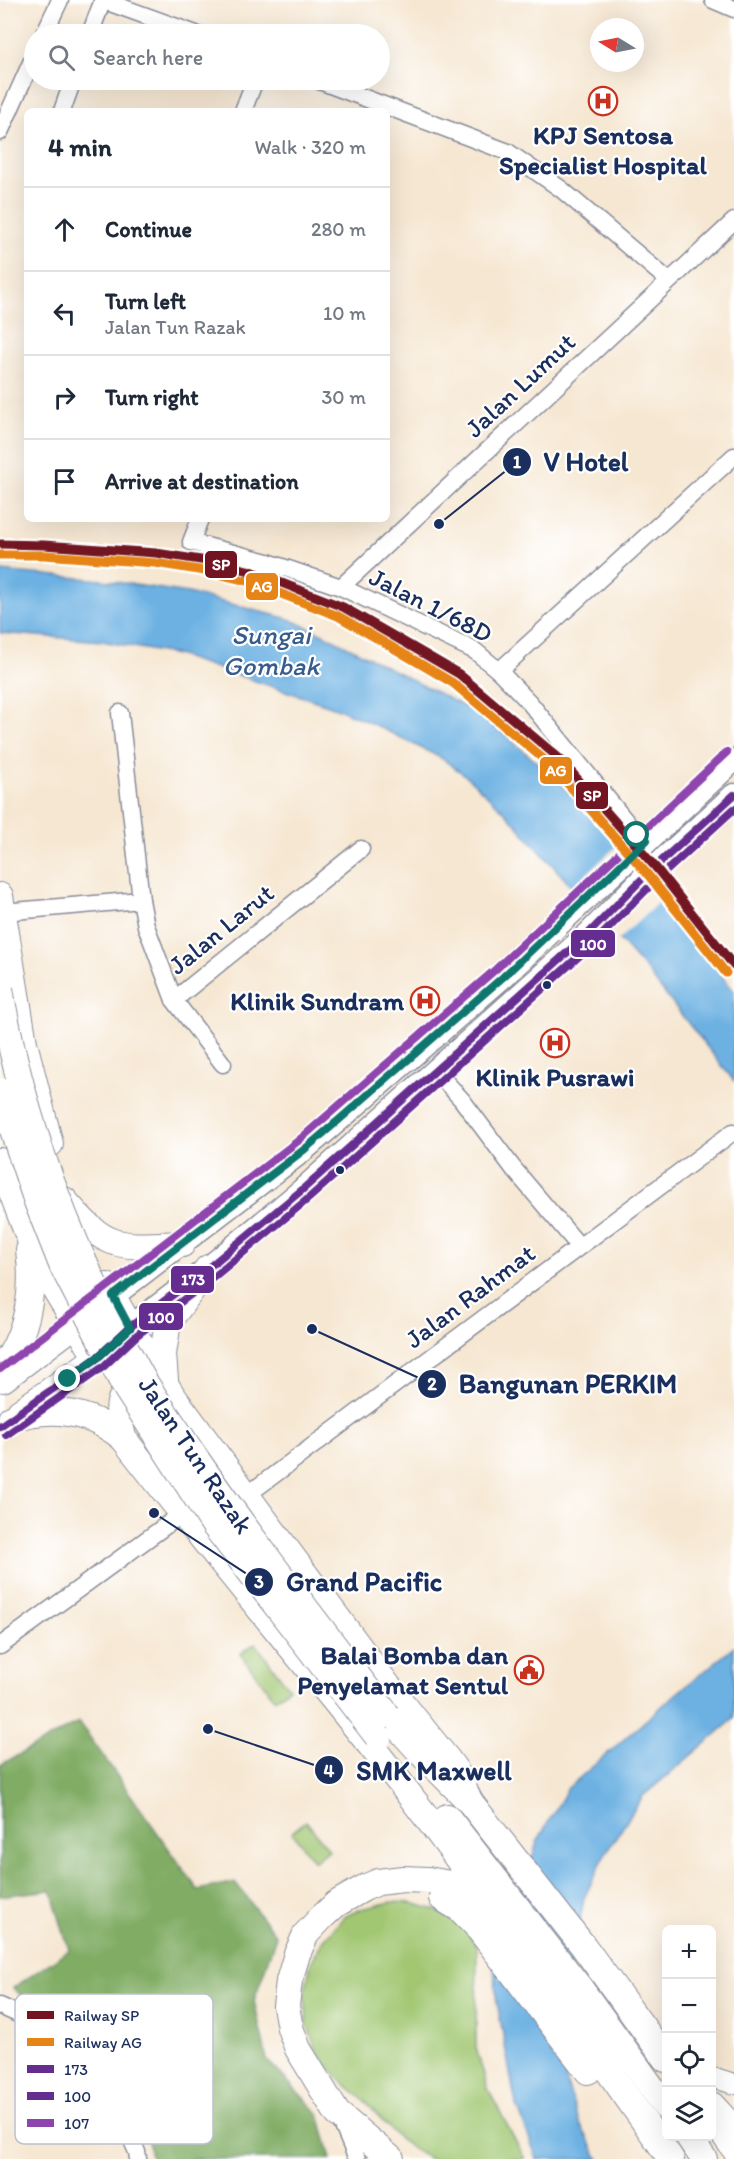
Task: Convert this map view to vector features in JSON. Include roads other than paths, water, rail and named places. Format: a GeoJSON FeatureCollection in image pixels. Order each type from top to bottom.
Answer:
{"type":"FeatureCollection","features":[{"type":"Feature","properties":{"kind":"highway"},"geometry":{"type":"LineString","coordinates":[[716,2102],[734,2118]]}},
{"type":"Feature","properties":{"kind":"highway"},"geometry":{"type":"LineString","coordinates":[[716,2111],[734,2130]]}},
{"type":"Feature","properties":{"kind":"main road"},"geometry":{"type":"LineString","coordinates":[[0,1382],[314,1142],[503,977],[734,760]]}},
{"type":"Feature","properties":{"kind":"main road"},"geometry":{"type":"LineString","coordinates":[[5,1422],[97,1358],[130,1328],[208,1268],[302,1190],[589,933],[645,876],[734,795]]}},
{"type":"Feature","properties":{"kind":"main road"},"geometry":{"type":"LineString","coordinates":[[1,904],[24,1043],[72,1236],[67,1251],[59,1256],[52,1256],[40,1248],[27,1232]]}},
{"type":"Feature","properties":{"kind":"main road","name":"Jalan Tun Razak"},"geometry":{"type":"LineString","coordinates":[[0,989],[7,1028],[40,1151],[54,1193],[80,1254],[141,1375],[385,1734],[423,1755],[471,1802],[662,2049]]}},
{"type":"Feature","properties":{"kind":"main road","name":"Jalan Tun Razak"},"geometry":{"type":"LineString","coordinates":[[0,1091],[28,1178],[62,1265],[124,1385],[214,1525],[385,1734],[582,1990],[662,2101]]}},
{"type":"Feature","properties":{"kind":"main road"},"geometry":{"type":"LineString","coordinates":[[0,1161],[38,1261],[97,1358]]}},
{"type":"Feature","properties":{"kind":"main road"},"geometry":{"type":"LineString","coordinates":[[64,1200],[87,1226],[113,1243],[141,1246],[182,1244]]}},
{"type":"Feature","properties":{"kind":"main road"},"geometry":{"type":"LineString","coordinates":[[64,1200],[130,1328],[168,1389],[388,1686],[447,1758],[471,1802]]}},
{"type":"Feature","properties":{"kind":"main road"},"geometry":{"type":"LineString","coordinates":[[0,1371],[14,1353],[20,1340],[29,1300],[31,1263],[27,1232]]}},
{"type":"Feature","properties":{"kind":"main road"},"geometry":{"type":"LineString","coordinates":[[168,1389],[163,1354],[168,1322],[208,1268]]}},
{"type":"Feature","properties":{"kind":"main road"},"geometry":{"type":"LineString","coordinates":[[123,1438],[118,1406],[125,1393],[136,1386],[146,1384],[168,1389]]}},
{"type":"Feature","properties":{"kind":"main road"},"geometry":{"type":"LineString","coordinates":[[5,1422],[41,1411],[71,1413],[99,1422],[123,1438],[453,1852],[670,2159]]}},
{"type":"Feature","properties":{"kind":"main road"},"geometry":{"type":"LineString","coordinates":[[385,1734],[453,1852]]}},
{"type":"Feature","properties":{"kind":"main road"},"geometry":{"type":"LineString","coordinates":[[391,2159],[337,2113],[304,2062],[294,2038],[286,2006],[297,1954],[306,1934],[336,1904],[364,1888],[378,1882],[403,1879],[450,1884],[469,1894],[509,1931]]}},
{"type":"Feature","properties":{"kind":"main road"},"geometry":{"type":"LineString","coordinates":[[378,1882],[410,1887],[440,1897],[460,1909],[476,1925],[585,2068],[670,2159]]}},
{"type":"Feature","properties":{"kind":"main road"},"geometry":{"type":"LineString","coordinates":[[716,2125],[734,2148]]}},
{"type":"Feature","properties":{"kind":"main road"},"geometry":{"type":"LineString","coordinates":[[691,2141],[704,2159]]}},
{"type":"Feature","properties":{"kind":"main road"},"geometry":{"type":"LineString","coordinates":[[726,2159],[734,2153]]}},
{"type":"Feature","properties":{"kind":"street"},"geometry":{"type":"LineString","coordinates":[[49,24],[60,0]]}},
{"type":"Feature","properties":{"kind":"street"},"geometry":{"type":"LineString","coordinates":[[94,24],[103,0],[169,24]]}},
{"type":"Feature","properties":{"kind":"street"},"geometry":{"type":"LineString","coordinates":[[713,0],[734,9]]}},
{"type":"Feature","properties":{"kind":"street"},"geometry":{"type":"LineString","coordinates":[[0,132],[24,78]]}},
{"type":"Feature","properties":{"kind":"street"},"geometry":{"type":"LineString","coordinates":[[63,108],[69,90]]}},
{"type":"Feature","properties":{"kind":"street"},"geometry":{"type":"LineString","coordinates":[[244,108],[251,90]]}},
{"type":"Feature","properties":{"kind":"street"},"geometry":{"type":"LineString","coordinates":[[336,90],[365,105]]}},
{"type":"Feature","properties":{"kind":"street"},"geometry":{"type":"LineString","coordinates":[[390,113],[483,141],[522,160],[561,189],[669,281]]}},
{"type":"Feature","properties":{"kind":"street","name":"Jalan Lumut"},"geometry":{"type":"LineString","coordinates":[[341,587],[734,221]]}},
{"type":"Feature","properties":{"kind":"street"},"geometry":{"type":"LineString","coordinates":[[499,671],[734,456]]}},
{"type":"Feature","properties":{"kind":"street","name":"Jalan 1/68D"},"geometry":{"type":"LineString","coordinates":[[199,522],[191,543],[268,562],[341,587],[475,651],[499,671],[529,702],[637,835],[647,840]]}},
{"type":"Feature","properties":{"kind":"street","name":"Jalan Larut"},"geometry":{"type":"LineString","coordinates":[[120,713],[146,927],[174,1000],[361,849]]}},
{"type":"Feature","properties":{"kind":"street"},"geometry":{"type":"LineString","coordinates":[[1,904],[141,900]]}},
{"type":"Feature","properties":{"kind":"street"},"geometry":{"type":"LineString","coordinates":[[174,1000],[223,1064]]}},
{"type":"Feature","properties":{"kind":"street"},"geometry":{"type":"LineString","coordinates":[[435,1070],[462,1100],[513,1168],[579,1246]]}},
{"type":"Feature","properties":{"kind":"street","name":"Jalan Rahmat"},"geometry":{"type":"LineString","coordinates":[[247,1495],[733,1132]]}},
{"type":"Feature","properties":{"kind":"street"},"geometry":{"type":"LineString","coordinates":[[0,1646],[183,1513]]}},
{"type":"Feature","properties":{"kind":"street"},"geometry":{"type":"LineString","coordinates":[[0,2006],[15,2013]]}},
{"type":"Feature","properties":{"kind":"street"},"geometry":{"type":"LineString","coordinates":[[716,2078],[734,2084]]}},
{"type":"Feature","properties":{"kind":"street"},"geometry":{"type":"LineString","coordinates":[[337,2113],[357,2159]]}},
{"type":"Feature","properties":{"kind":"street"},"geometry":{"type":"LineString","coordinates":[[134,2144],[138,2159]]}},
{"type":"Feature","properties":{"kind":"water","name":"Sungai Gombak"},"geometry":{"type":"Polygon","coordinates":[[[0,571],[103,580],[188,593],[289,619],[471,710],[505,735],[576,798],[607,833],[734,991],[734,1081],[646,970],[505,812],[466,776],[441,758],[334,707],[177,655],[102,641],[0,633],[0,571]]]}},
{"type":"Feature","properties":{"kind":"water"},"geometry":{"type":"Polygon","coordinates":[[[734,1647],[734,1719],[643,1796],[606,1853],[584,1898],[557,2051],[579,2122],[599,2159],[537,2159],[515,2100],[496,1997],[494,1966],[538,1840],[568,1788],[734,1647]]]}},
{"type":"Feature","properties":{"kind":"rail line","name":"SP"},"geometry":{"type":"LineString","coordinates":[[0,544],[156,553],[251,571],[343,607],[390,634],[459,674],[560,759],[657,869],[734,966]]}},
{"type":"Feature","properties":{"kind":"rail line","name":"AG"},"geometry":{"type":"LineString","coordinates":[[0,555],[44,555],[155,563],[205,571],[248,581],[338,616],[385,643],[453,683],[553,767],[649,876],[726,973]]}},
{"type":"Feature","properties":{"kind":"place","name":"KPJ Sentosa Specialist Hospital"},"geometry":{"type":"Point","coordinates":[603,101]}},
{"type":"Feature","properties":{"kind":"place","name":"V Hotel"},"geometry":{"type":"Point","coordinates":[439,524]}},
{"type":"Feature","properties":{"kind":"place","name":"Klinik Sundram"},"geometry":{"type":"Point","coordinates":[425,1001]}},
{"type":"Feature","properties":{"kind":"place","name":"Klinik Pusrawi"},"geometry":{"type":"Point","coordinates":[555,1043]}},
{"type":"Feature","properties":{"kind":"place","name":"Bangunan PERKIM"},"geometry":{"type":"Point","coordinates":[312,1329]}},
{"type":"Feature","properties":{"kind":"place","name":"Grand Pacific"},"geometry":{"type":"Point","coordinates":[154,1513]}},
{"type":"Feature","properties":{"kind":"place","name":"Balai Bomba dan Penyelamat Sentul"},"geometry":{"type":"Point","coordinates":[529,1670]}},
{"type":"Feature","properties":{"kind":"place","name":"SMK Maxwell"},"geometry":{"type":"Point","coordinates":[208,1729]}}]}
